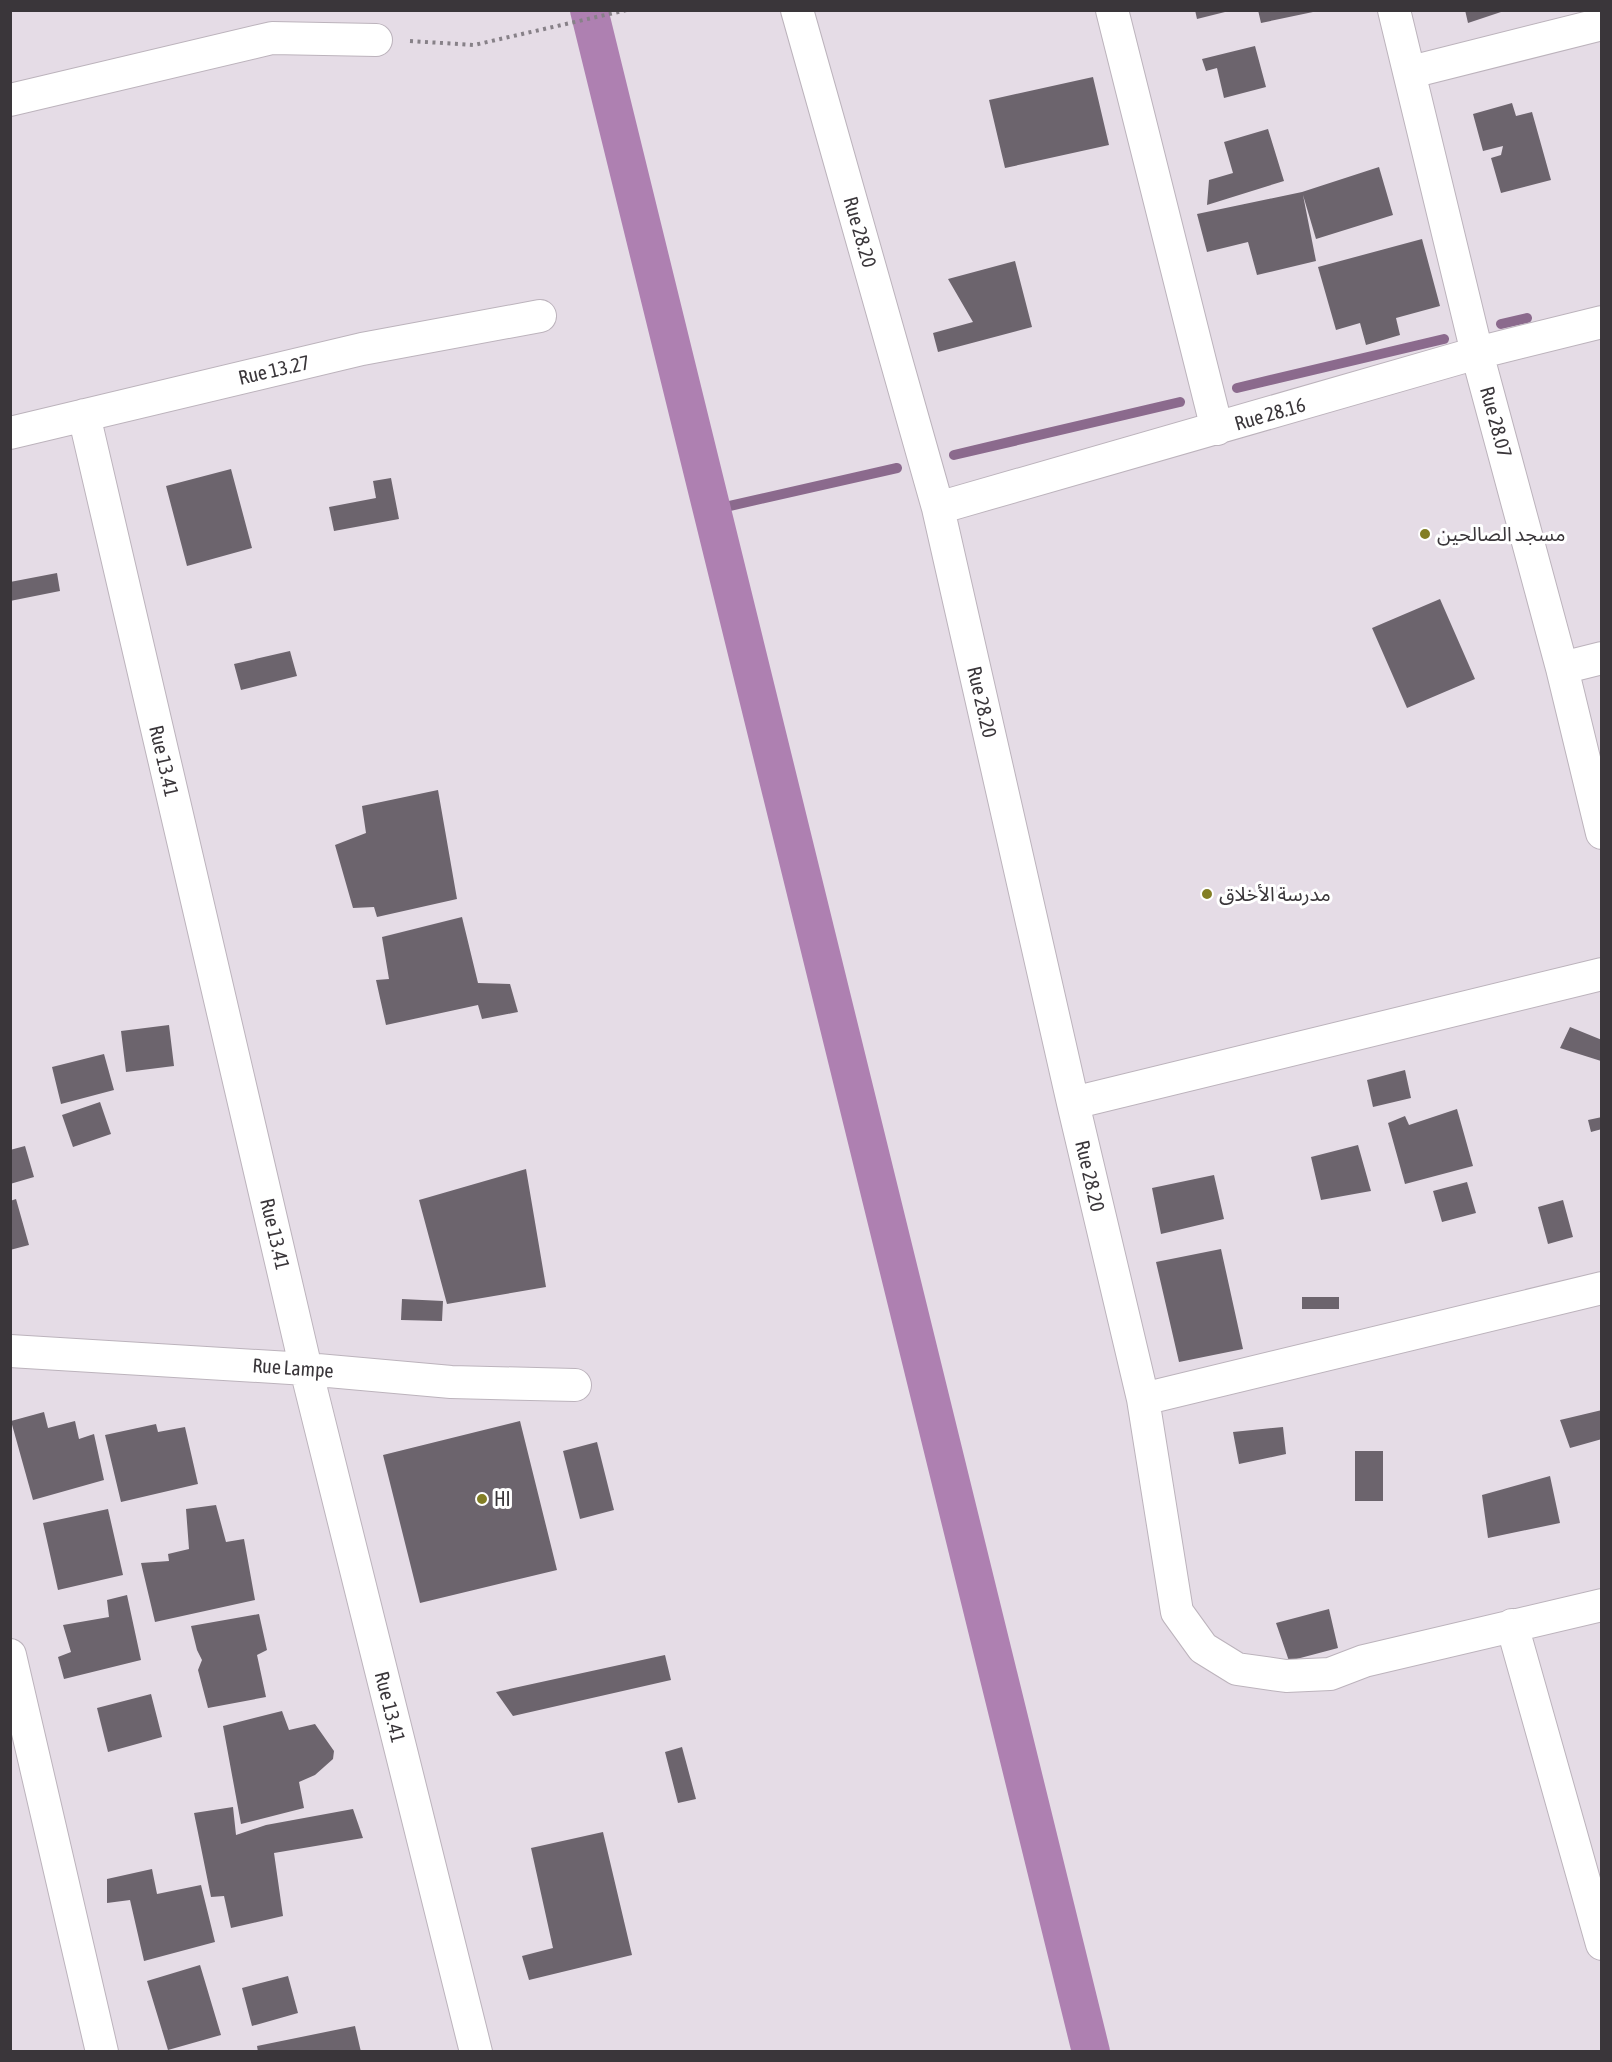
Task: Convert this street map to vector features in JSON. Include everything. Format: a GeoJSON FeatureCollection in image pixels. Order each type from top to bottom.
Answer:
{"type":"FeatureCollection","features":[{"type":"Feature","properties":{"kind":"street","name":"Rue 28.20"},"geometry":{"type":"LineString","coordinates":[[797,10],[938,508],[1073,1103],[1143,1399],[1177,1612],[1203,1648],[1237,1669],[1286,1676],[1330,1674],[1364,1661],[1512,1625]]}},
{"type":"Feature","properties":{"kind":"street"},"geometry":{"type":"LineString","coordinates":[[1112,10],[1217,429]]}},
{"type":"Feature","properties":{"kind":"street","name":"Rue 28.07"},"geometry":{"type":"LineString","coordinates":[[1394,10],[1411,72],[1477,353],[1562,668],[1602,833]]}},
{"type":"Feature","properties":{"kind":"street"},"geometry":{"type":"LineString","coordinates":[[1411,72],[1602,24]]}},
{"type":"Feature","properties":{"kind":"street"},"geometry":{"type":"LineString","coordinates":[[10,100],[272,38],[376,40]]}},
{"type":"Feature","properties":{"kind":"street","name":"Rue 13.27"},"geometry":{"type":"LineString","coordinates":[[10,433],[362,349],[540,316]]}},
{"type":"Feature","properties":{"kind":"street","name":"Rue 28.16"},"geometry":{"type":"LineString","coordinates":[[938,508],[1477,353],[1602,322]]}},
{"type":"Feature","properties":{"kind":"street","name":"Rue 13.41"},"geometry":{"type":"LineString","coordinates":[[84,415],[306,1369],[476,2052]]}},
{"type":"Feature","properties":{"kind":"street"},"geometry":{"type":"LineString","coordinates":[[1562,668],[1602,658]]}},
{"type":"Feature","properties":{"kind":"street"},"geometry":{"type":"LineString","coordinates":[[1073,1103],[1602,974]]}},
{"type":"Feature","properties":{"kind":"street"},"geometry":{"type":"LineString","coordinates":[[1143,1399],[1602,1288]]}},
{"type":"Feature","properties":{"kind":"street","name":"Rue Lampe"},"geometry":{"type":"LineString","coordinates":[[10,1351],[306,1369],[451,1382],[575,1385]]}},
{"type":"Feature","properties":{"kind":"street"},"geometry":{"type":"LineString","coordinates":[[1602,1605],[1512,1625],[1602,1944]]}},
{"type":"Feature","properties":{"kind":"street"},"geometry":{"type":"LineString","coordinates":[[10,1654],[102,2052]]}},
{"type":"Feature","properties":{"kind":"path"},"geometry":{"type":"LineString","coordinates":[[376,40],[474,45],[627,10]]}},
{"type":"Feature","properties":{"kind":"building"},"geometry":{"type":"Polygon","coordinates":[[[1195,10],[1229,10],[1229,11],[1197,19],[1195,10]]]}},
{"type":"Feature","properties":{"kind":"building"},"geometry":{"type":"Polygon","coordinates":[[[1258,10],[1313,10],[1313,12],[1261,23],[1258,10]]]}},
{"type":"Feature","properties":{"kind":"building"},"geometry":{"type":"Polygon","coordinates":[[[1465,10],[1504,10],[1504,11],[1468,23],[1465,10]]]}},
{"type":"Feature","properties":{"kind":"building"},"geometry":{"type":"Polygon","coordinates":[[[1255,46],[1266,87],[1224,98],[1217,68],[1206,71],[1202,59],[1255,46]]]}},
{"type":"Feature","properties":{"kind":"building"},"geometry":{"type":"Polygon","coordinates":[[[1093,77],[1109,145],[1005,168],[989,100],[1093,77]]]}},
{"type":"Feature","properties":{"kind":"building"},"geometry":{"type":"Polygon","coordinates":[[[1512,103],[1516,116],[1532,112],[1551,180],[1501,193],[1491,158],[1501,155],[1503,146],[1483,151],[1473,114],[1512,103]]]}},
{"type":"Feature","properties":{"kind":"building"},"geometry":{"type":"Polygon","coordinates":[[[1268,129],[1284,181],[1207,205],[1209,180],[1233,173],[1224,142],[1268,129]]]}},
{"type":"Feature","properties":{"kind":"building"},"geometry":{"type":"Polygon","coordinates":[[[1379,167],[1393,215],[1316,239],[1303,195],[1316,261],[1257,275],[1248,242],[1207,252],[1197,214],[1302,192],[1379,167]]]}},
{"type":"Feature","properties":{"kind":"building"},"geometry":{"type":"Polygon","coordinates":[[[1422,239],[1440,306],[1396,318],[1400,335],[1366,345],[1360,323],[1336,330],[1318,267],[1422,239]]]}},
{"type":"Feature","properties":{"kind":"building"},"geometry":{"type":"Polygon","coordinates":[[[1015,261],[1032,327],[938,352],[933,333],[973,322],[948,279],[1015,261]]]}},
{"type":"Feature","properties":{"kind":"building"},"geometry":{"type":"Polygon","coordinates":[[[231,469],[252,548],[187,566],[166,486],[231,469]]]}},
{"type":"Feature","properties":{"kind":"building"},"geometry":{"type":"Polygon","coordinates":[[[391,478],[399,519],[334,531],[329,507],[376,498],[373,481],[391,478]]]}},
{"type":"Feature","properties":{"kind":"building"},"geometry":{"type":"Polygon","coordinates":[[[57,573],[60,591],[10,601],[10,582],[57,573]]]}},
{"type":"Feature","properties":{"kind":"building"},"geometry":{"type":"Polygon","coordinates":[[[1440,599],[1475,679],[1407,708],[1372,628],[1440,599]]]}},
{"type":"Feature","properties":{"kind":"building"},"geometry":{"type":"Polygon","coordinates":[[[290,651],[297,676],[241,690],[234,664],[290,651]]]}},
{"type":"Feature","properties":{"kind":"building"},"geometry":{"type":"Polygon","coordinates":[[[438,790],[457,899],[377,917],[374,907],[353,908],[335,845],[366,833],[362,806],[438,790]]]}},
{"type":"Feature","properties":{"kind":"building"},"geometry":{"type":"Polygon","coordinates":[[[462,917],[478,983],[510,984],[518,1012],[482,1019],[478,1005],[386,1025],[376,980],[389,979],[382,937],[462,917]]]}},
{"type":"Feature","properties":{"kind":"building"},"geometry":{"type":"Polygon","coordinates":[[[169,1025],[174,1066],[126,1072],[121,1031],[169,1025]]]}},
{"type":"Feature","properties":{"kind":"building"},"geometry":{"type":"Polygon","coordinates":[[[1570,1027],[1602,1040],[1601,1061],[1560,1048],[1570,1027]]]}},
{"type":"Feature","properties":{"kind":"building"},"geometry":{"type":"Polygon","coordinates":[[[104,1054],[114,1090],[61,1104],[52,1067],[104,1054]]]}},
{"type":"Feature","properties":{"kind":"building"},"geometry":{"type":"Polygon","coordinates":[[[1405,1070],[1411,1098],[1373,1107],[1367,1080],[1405,1070]]]}},
{"type":"Feature","properties":{"kind":"building"},"geometry":{"type":"Polygon","coordinates":[[[100,1102],[111,1134],[73,1147],[62,1115],[100,1102]]]}},
{"type":"Feature","properties":{"kind":"building"},"geometry":{"type":"Polygon","coordinates":[[[1457,1109],[1473,1166],[1405,1184],[1388,1123],[1405,1116],[1409,1125],[1457,1109]]]}},
{"type":"Feature","properties":{"kind":"building"},"geometry":{"type":"Polygon","coordinates":[[[1602,1117],[1602,1129],[1591,1132],[1588,1120],[1602,1117]]]}},
{"type":"Feature","properties":{"kind":"building"},"geometry":{"type":"Polygon","coordinates":[[[1358,1145],[1371,1191],[1321,1200],[1311,1157],[1358,1145]]]}},
{"type":"Feature","properties":{"kind":"building"},"geometry":{"type":"Polygon","coordinates":[[[25,1146],[34,1177],[10,1184],[10,1150],[25,1146]]]}},
{"type":"Feature","properties":{"kind":"building"},"geometry":{"type":"Polygon","coordinates":[[[526,1169],[546,1287],[447,1304],[419,1200],[526,1169]]]}},
{"type":"Feature","properties":{"kind":"building"},"geometry":{"type":"Polygon","coordinates":[[[1214,1175],[1224,1219],[1161,1234],[1152,1188],[1214,1175]]]}},
{"type":"Feature","properties":{"kind":"building"},"geometry":{"type":"Polygon","coordinates":[[[1467,1182],[1476,1213],[1442,1222],[1433,1191],[1467,1182]]]}},
{"type":"Feature","properties":{"kind":"building"},"geometry":{"type":"Polygon","coordinates":[[[16,1199],[29,1245],[10,1250],[10,1201],[16,1199]]]}},
{"type":"Feature","properties":{"kind":"building"},"geometry":{"type":"Polygon","coordinates":[[[1563,1200],[1573,1237],[1548,1244],[1538,1207],[1563,1200]]]}},
{"type":"Feature","properties":{"kind":"building"},"geometry":{"type":"Polygon","coordinates":[[[1221,1249],[1243,1349],[1179,1362],[1156,1262],[1221,1249]]]}},
{"type":"Feature","properties":{"kind":"building"},"geometry":{"type":"Polygon","coordinates":[[[1302,1297],[1339,1297],[1339,1309],[1302,1309],[1302,1297]]]}},
{"type":"Feature","properties":{"kind":"building"},"geometry":{"type":"Polygon","coordinates":[[[402,1299],[443,1301],[442,1321],[401,1320],[402,1299]]]}},
{"type":"Feature","properties":{"kind":"building"},"geometry":{"type":"Polygon","coordinates":[[[1602,1410],[1602,1439],[1570,1448],[1560,1420],[1602,1410]]]}},
{"type":"Feature","properties":{"kind":"building"},"geometry":{"type":"Polygon","coordinates":[[[44,1412],[48,1428],[75,1421],[79,1439],[94,1434],[104,1480],[33,1500],[11,1421],[44,1412]]]}},
{"type":"Feature","properties":{"kind":"building"},"geometry":{"type":"Polygon","coordinates":[[[520,1421],[557,1570],[420,1603],[383,1455],[520,1421]]]}},
{"type":"Feature","properties":{"kind":"building"},"geometry":{"type":"Polygon","coordinates":[[[156,1424],[158,1432],[185,1427],[198,1484],[121,1502],[105,1435],[156,1424]]]}},
{"type":"Feature","properties":{"kind":"building"},"geometry":{"type":"Polygon","coordinates":[[[1283,1427],[1286,1454],[1239,1464],[1233,1432],[1283,1427]]]}},
{"type":"Feature","properties":{"kind":"building"},"geometry":{"type":"Polygon","coordinates":[[[597,1442],[614,1510],[580,1519],[563,1451],[597,1442]]]}},
{"type":"Feature","properties":{"kind":"building"},"geometry":{"type":"Polygon","coordinates":[[[1355,1451],[1383,1451],[1383,1501],[1355,1501],[1355,1451]]]}},
{"type":"Feature","properties":{"kind":"building"},"geometry":{"type":"Polygon","coordinates":[[[1550,1476],[1560,1523],[1488,1538],[1482,1495],[1550,1476]]]}},
{"type":"Feature","properties":{"kind":"building"},"geometry":{"type":"Polygon","coordinates":[[[216,1505],[226,1542],[244,1539],[255,1600],[155,1622],[141,1563],[169,1561],[168,1554],[189,1549],[186,1509],[216,1505]]]}},
{"type":"Feature","properties":{"kind":"building"},"geometry":{"type":"Polygon","coordinates":[[[108,1509],[123,1575],[58,1590],[43,1523],[108,1509]]]}},
{"type":"Feature","properties":{"kind":"building"},"geometry":{"type":"Polygon","coordinates":[[[127,1595],[141,1660],[64,1679],[58,1657],[71,1652],[63,1625],[109,1617],[107,1600],[127,1595]]]}},
{"type":"Feature","properties":{"kind":"building"},"geometry":{"type":"Polygon","coordinates":[[[1329,1609],[1338,1648],[1289,1661],[1276,1623],[1329,1609]]]}},
{"type":"Feature","properties":{"kind":"building"},"geometry":{"type":"Polygon","coordinates":[[[259,1614],[267,1650],[257,1655],[266,1697],[208,1708],[198,1670],[202,1660],[191,1626],[259,1614]]]}},
{"type":"Feature","properties":{"kind":"building"},"geometry":{"type":"Polygon","coordinates":[[[665,1655],[671,1680],[513,1716],[496,1692],[665,1655]]]}},
{"type":"Feature","properties":{"kind":"building"},"geometry":{"type":"Polygon","coordinates":[[[151,1694],[162,1737],[108,1752],[97,1708],[151,1694]]]}},
{"type":"Feature","properties":{"kind":"building"},"geometry":{"type":"Polygon","coordinates":[[[282,1711],[289,1730],[315,1724],[334,1751],[333,1759],[315,1775],[299,1782],[304,1808],[241,1824],[223,1726],[282,1711]]]}},
{"type":"Feature","properties":{"kind":"building"},"geometry":{"type":"Polygon","coordinates":[[[682,1747],[696,1799],[678,1803],[665,1752],[682,1747]]]}},
{"type":"Feature","properties":{"kind":"building"},"geometry":{"type":"Polygon","coordinates":[[[233,1807],[236,1835],[266,1825],[353,1809],[363,1838],[274,1853],[283,1916],[231,1928],[224,1896],[211,1897],[194,1813],[233,1807]]]}},
{"type":"Feature","properties":{"kind":"building"},"geometry":{"type":"Polygon","coordinates":[[[603,1832],[632,1955],[529,1980],[522,1956],[553,1948],[531,1848],[603,1832]]]}},
{"type":"Feature","properties":{"kind":"building"},"geometry":{"type":"Polygon","coordinates":[[[152,1869],[157,1894],[201,1885],[215,1942],[144,1961],[130,1900],[107,1903],[107,1879],[152,1869]]]}},
{"type":"Feature","properties":{"kind":"building"},"geometry":{"type":"Polygon","coordinates":[[[200,1965],[221,2035],[168,2050],[147,1981],[200,1965]]]}},
{"type":"Feature","properties":{"kind":"building"},"geometry":{"type":"Polygon","coordinates":[[[288,1976],[298,2013],[252,2026],[242,1988],[288,1976]]]}},
{"type":"Feature","properties":{"kind":"building"},"geometry":{"type":"Polygon","coordinates":[[[355,2026],[361,2052],[258,2052],[257,2046],[355,2026]]]}},
{"type":"Feature","properties":{"kind":"waterway"},"geometry":{"type":"LineString","coordinates":[[589,10],[1091,2052]]}},
{"type":"Feature","properties":{"kind":"waterway"},"geometry":{"type":"LineString","coordinates":[[1501,324],[1527,318]]}},
{"type":"Feature","properties":{"kind":"waterway"},"geometry":{"type":"LineString","coordinates":[[1237,388],[1444,339]]}},
{"type":"Feature","properties":{"kind":"waterway"},"geometry":{"type":"LineString","coordinates":[[954,455],[1180,402]]}},
{"type":"Feature","properties":{"kind":"waterway"},"geometry":{"type":"LineString","coordinates":[[712,510],[897,468]]}},
{"type":"Feature","properties":{"kind":"place","name":"مسجد الصالحين"},"geometry":{"type":"Point","coordinates":[1425,534]}},
{"type":"Feature","properties":{"kind":"place","name":"مدرسة الأخلاق"},"geometry":{"type":"Point","coordinates":[1207,894]}},
{"type":"Feature","properties":{"kind":"place","name":"HI"},"geometry":{"type":"Point","coordinates":[482,1499]}}]}
